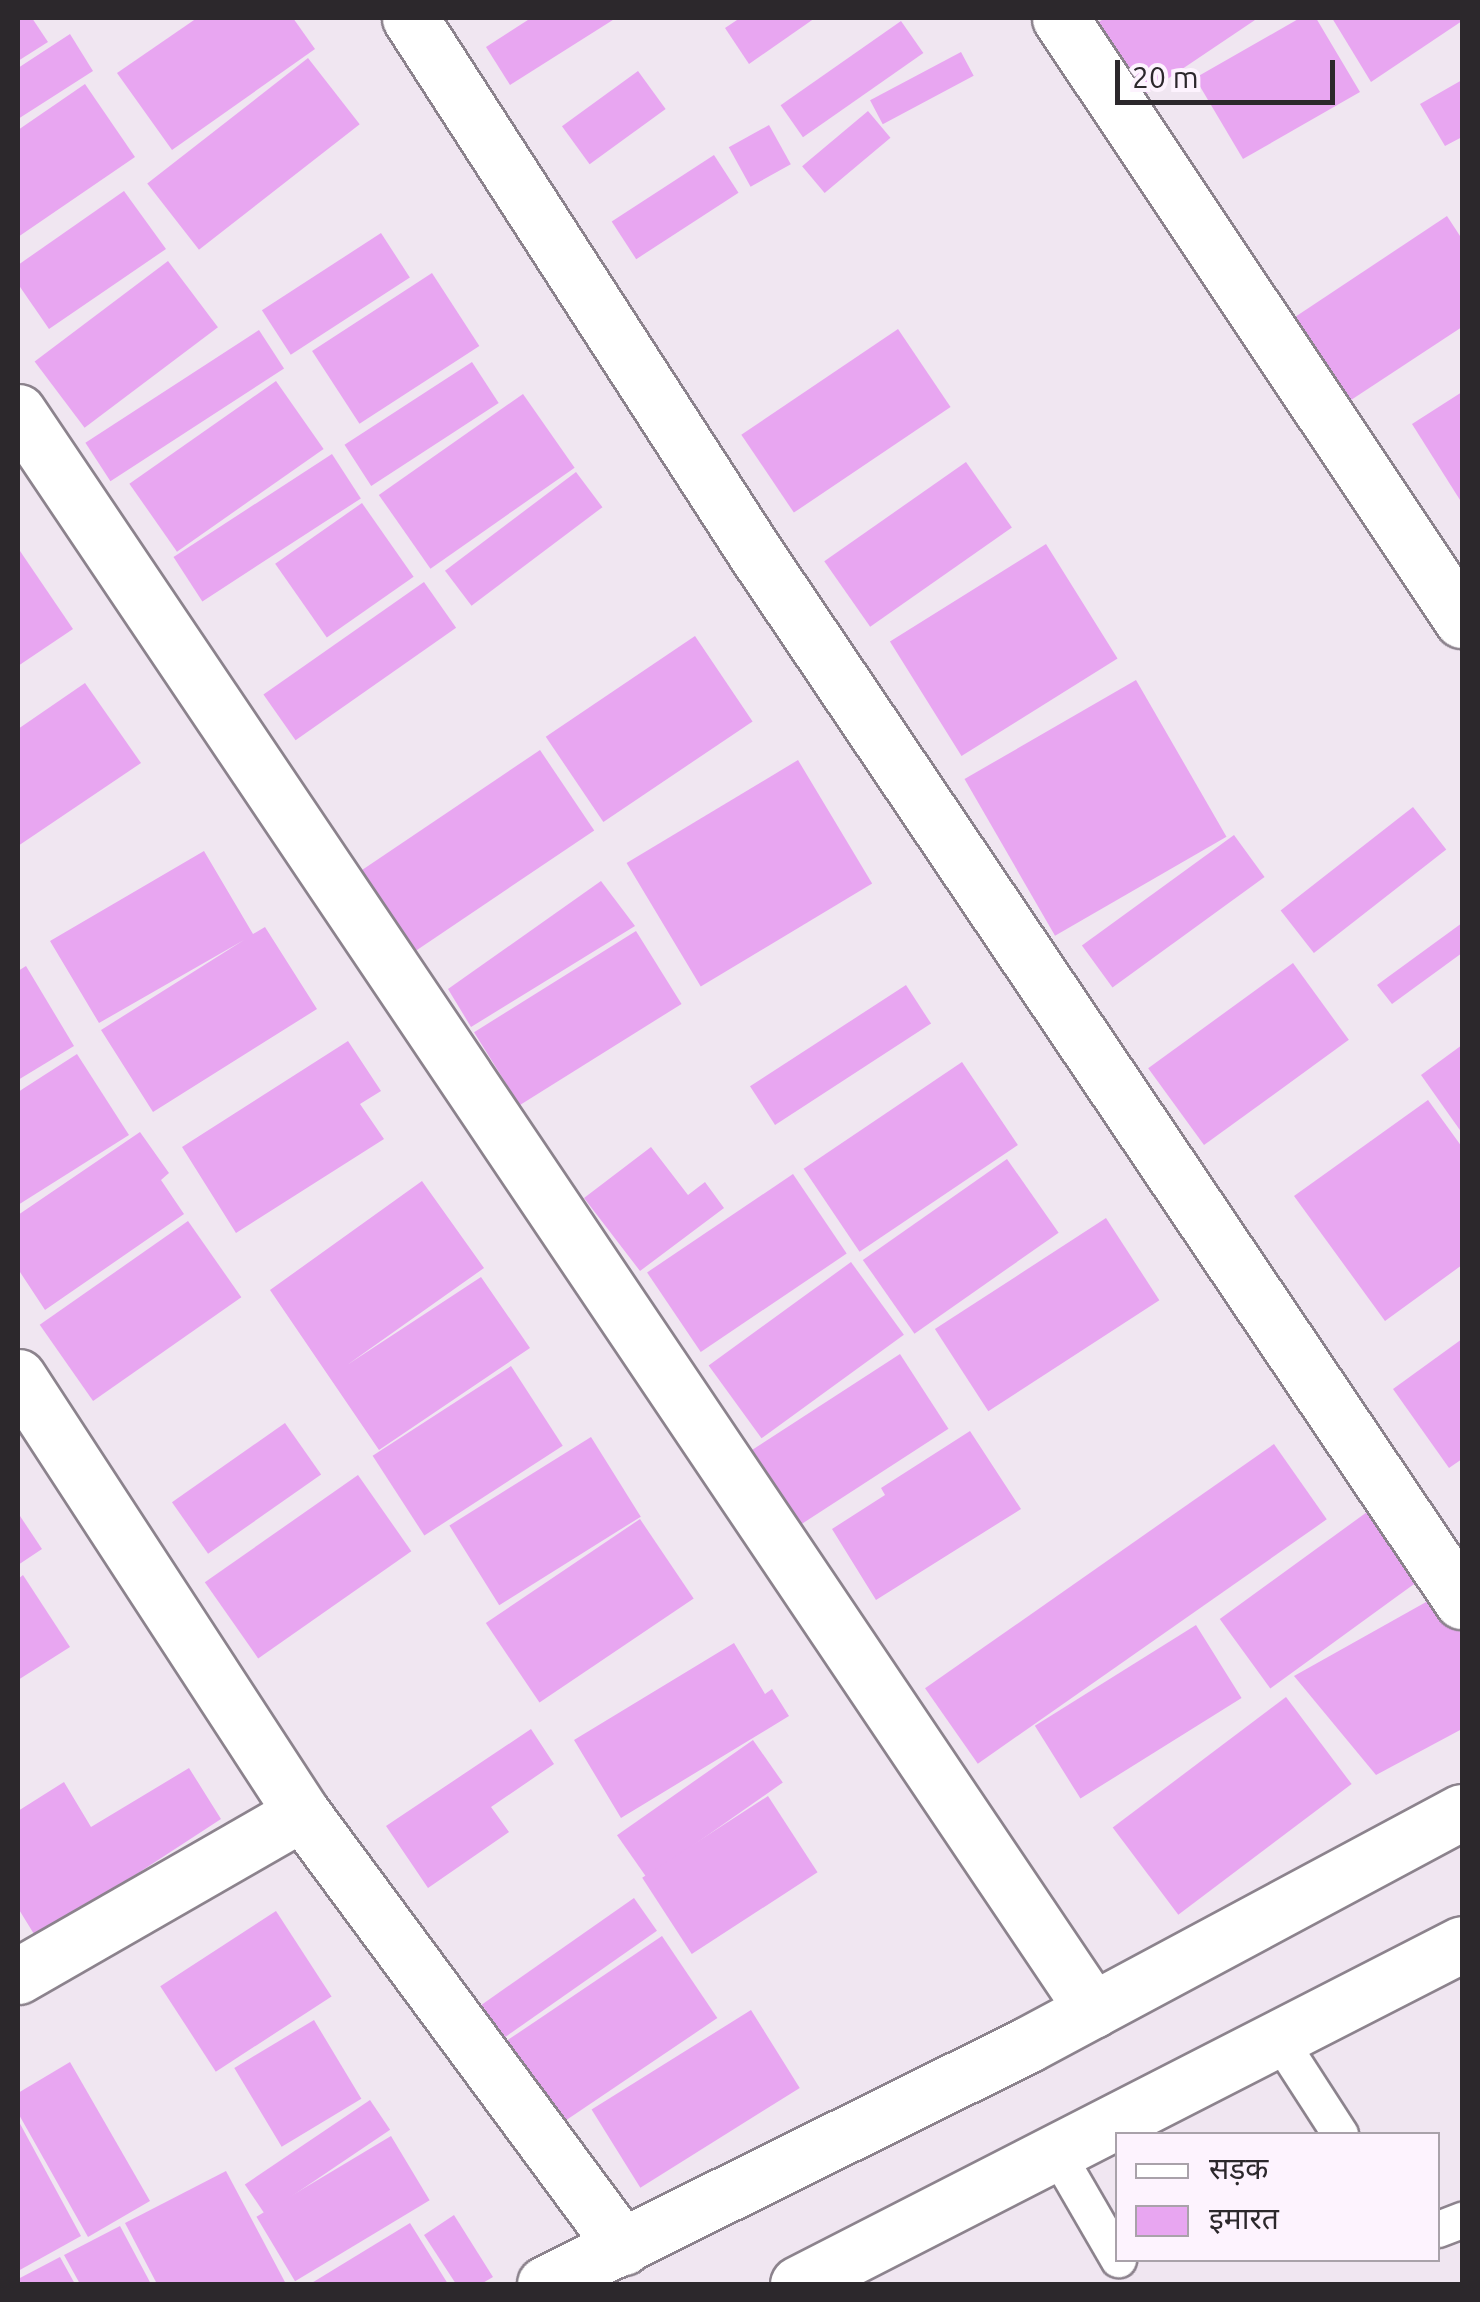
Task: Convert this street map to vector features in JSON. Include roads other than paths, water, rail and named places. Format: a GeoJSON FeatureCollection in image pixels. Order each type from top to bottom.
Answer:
{"type":"FeatureCollection","features":[{"type":"Feature","properties":{"kind":"street"},"geometry":{"type":"LineString","coordinates":[[410,18],[756,554],[1462,1600]]}},
{"type":"Feature","properties":{"kind":"street"},"geometry":{"type":"LineString","coordinates":[[1060,18],[1462,620]]}},
{"type":"Feature","properties":{"kind":"street"},"geometry":{"type":"LineString","coordinates":[[18,412],[1093,2010]]}},
{"type":"Feature","properties":{"kind":"street"},"geometry":{"type":"LineString","coordinates":[[18,1377],[302,1813],[623,2247]]}},
{"type":"Feature","properties":{"kind":"street"},"geometry":{"type":"LineString","coordinates":[[545,2284],[1093,2010],[1462,1812]]}},
{"type":"Feature","properties":{"kind":"street"},"geometry":{"type":"LineString","coordinates":[[18,1976],[302,1813]]}},
{"type":"Feature","properties":{"kind":"street"},"geometry":{"type":"LineString","coordinates":[[816,2280],[1462,1944]]}},
{"type":"Feature","properties":{"kind":"lane"},"geometry":{"type":"LineString","coordinates":[[1278,2038],[1339,2132]]}},
{"type":"Feature","properties":{"kind":"lane"},"geometry":{"type":"LineString","coordinates":[[1056,2152],[1115,2254]]}},
{"type":"Feature","properties":{"kind":"lane"},"geometry":{"type":"LineString","coordinates":[[1120,2262],[1132,2284]]}}]}
